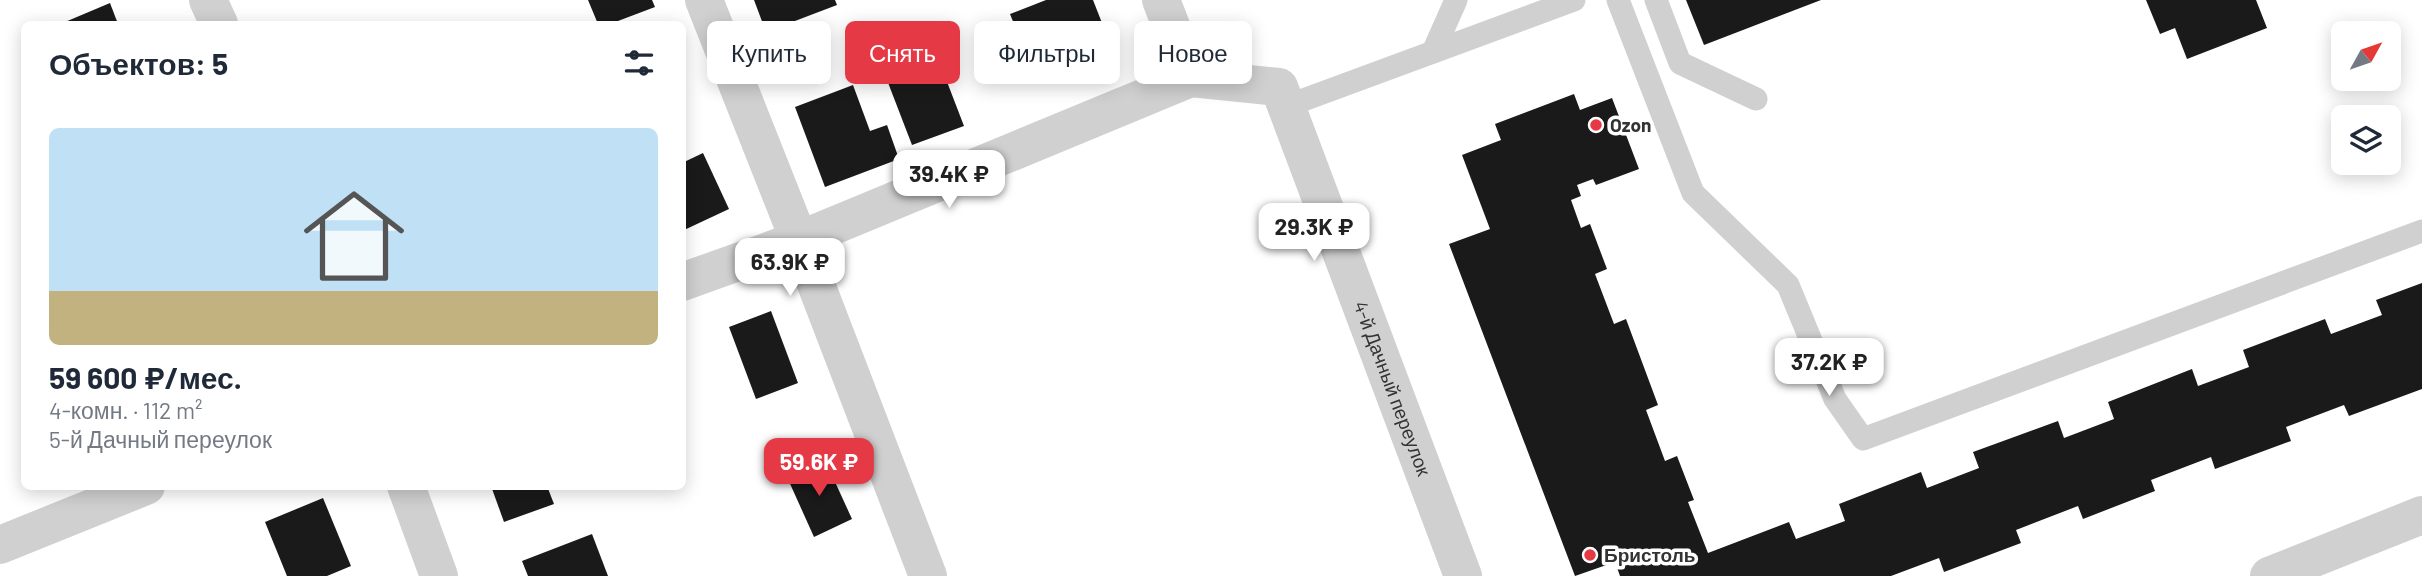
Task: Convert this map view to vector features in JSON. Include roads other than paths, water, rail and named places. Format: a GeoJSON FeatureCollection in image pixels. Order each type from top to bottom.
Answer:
{"type":"FeatureCollection","features":[{"type":"Feature","properties":{"kind":"street"},"geometry":{"type":"LineString","coordinates":[[208,0],[218,21]]}},
{"type":"Feature","properties":{"kind":"street"},"geometry":{"type":"LineString","coordinates":[[704,0],[928,576]]}},
{"type":"Feature","properties":{"kind":"street"},"geometry":{"type":"LineString","coordinates":[[1161,0],[1169,21]]}},
{"type":"Feature","properties":{"kind":"street"},"geometry":{"type":"LineString","coordinates":[[686,281],[799,240],[1176,84]]}},
{"type":"Feature","properties":{"kind":"street","name":"4-й Дачный переулок"},"geometry":{"type":"LineString","coordinates":[[1252,84],[1279,86],[1464,576]]}},
{"type":"Feature","properties":{"kind":"street"},"geometry":{"type":"LineString","coordinates":[[0,545],[136,490]]}},
{"type":"Feature","properties":{"kind":"street"},"geometry":{"type":"LineString","coordinates":[[407,490],[439,576]]}},
{"type":"Feature","properties":{"kind":"street"},"geometry":{"type":"LineString","coordinates":[[2269,576],[2422,515]]}},
{"type":"Feature","properties":{"kind":"lane"},"geometry":{"type":"LineString","coordinates":[[1433,52],[1456,0]]}},
{"type":"Feature","properties":{"kind":"lane"},"geometry":{"type":"LineString","coordinates":[[1287,106],[1574,0]]}},
{"type":"Feature","properties":{"kind":"lane"},"geometry":{"type":"LineString","coordinates":[[1618,0],[1693,192],[1788,285],[1835,399],[1863,439],[2422,231]]}},
{"type":"Feature","properties":{"kind":"lane"},"geometry":{"type":"LineString","coordinates":[[1656,0],[1680,63],[1756,99]]}},
{"type":"Feature","properties":{"kind":"place","name":"Ozon"},"geometry":{"type":"Point","coordinates":[1596,125]}},
{"type":"Feature","properties":{"kind":"place","name":"Бристоль"},"geometry":{"type":"Point","coordinates":[1590,555]}}]}
